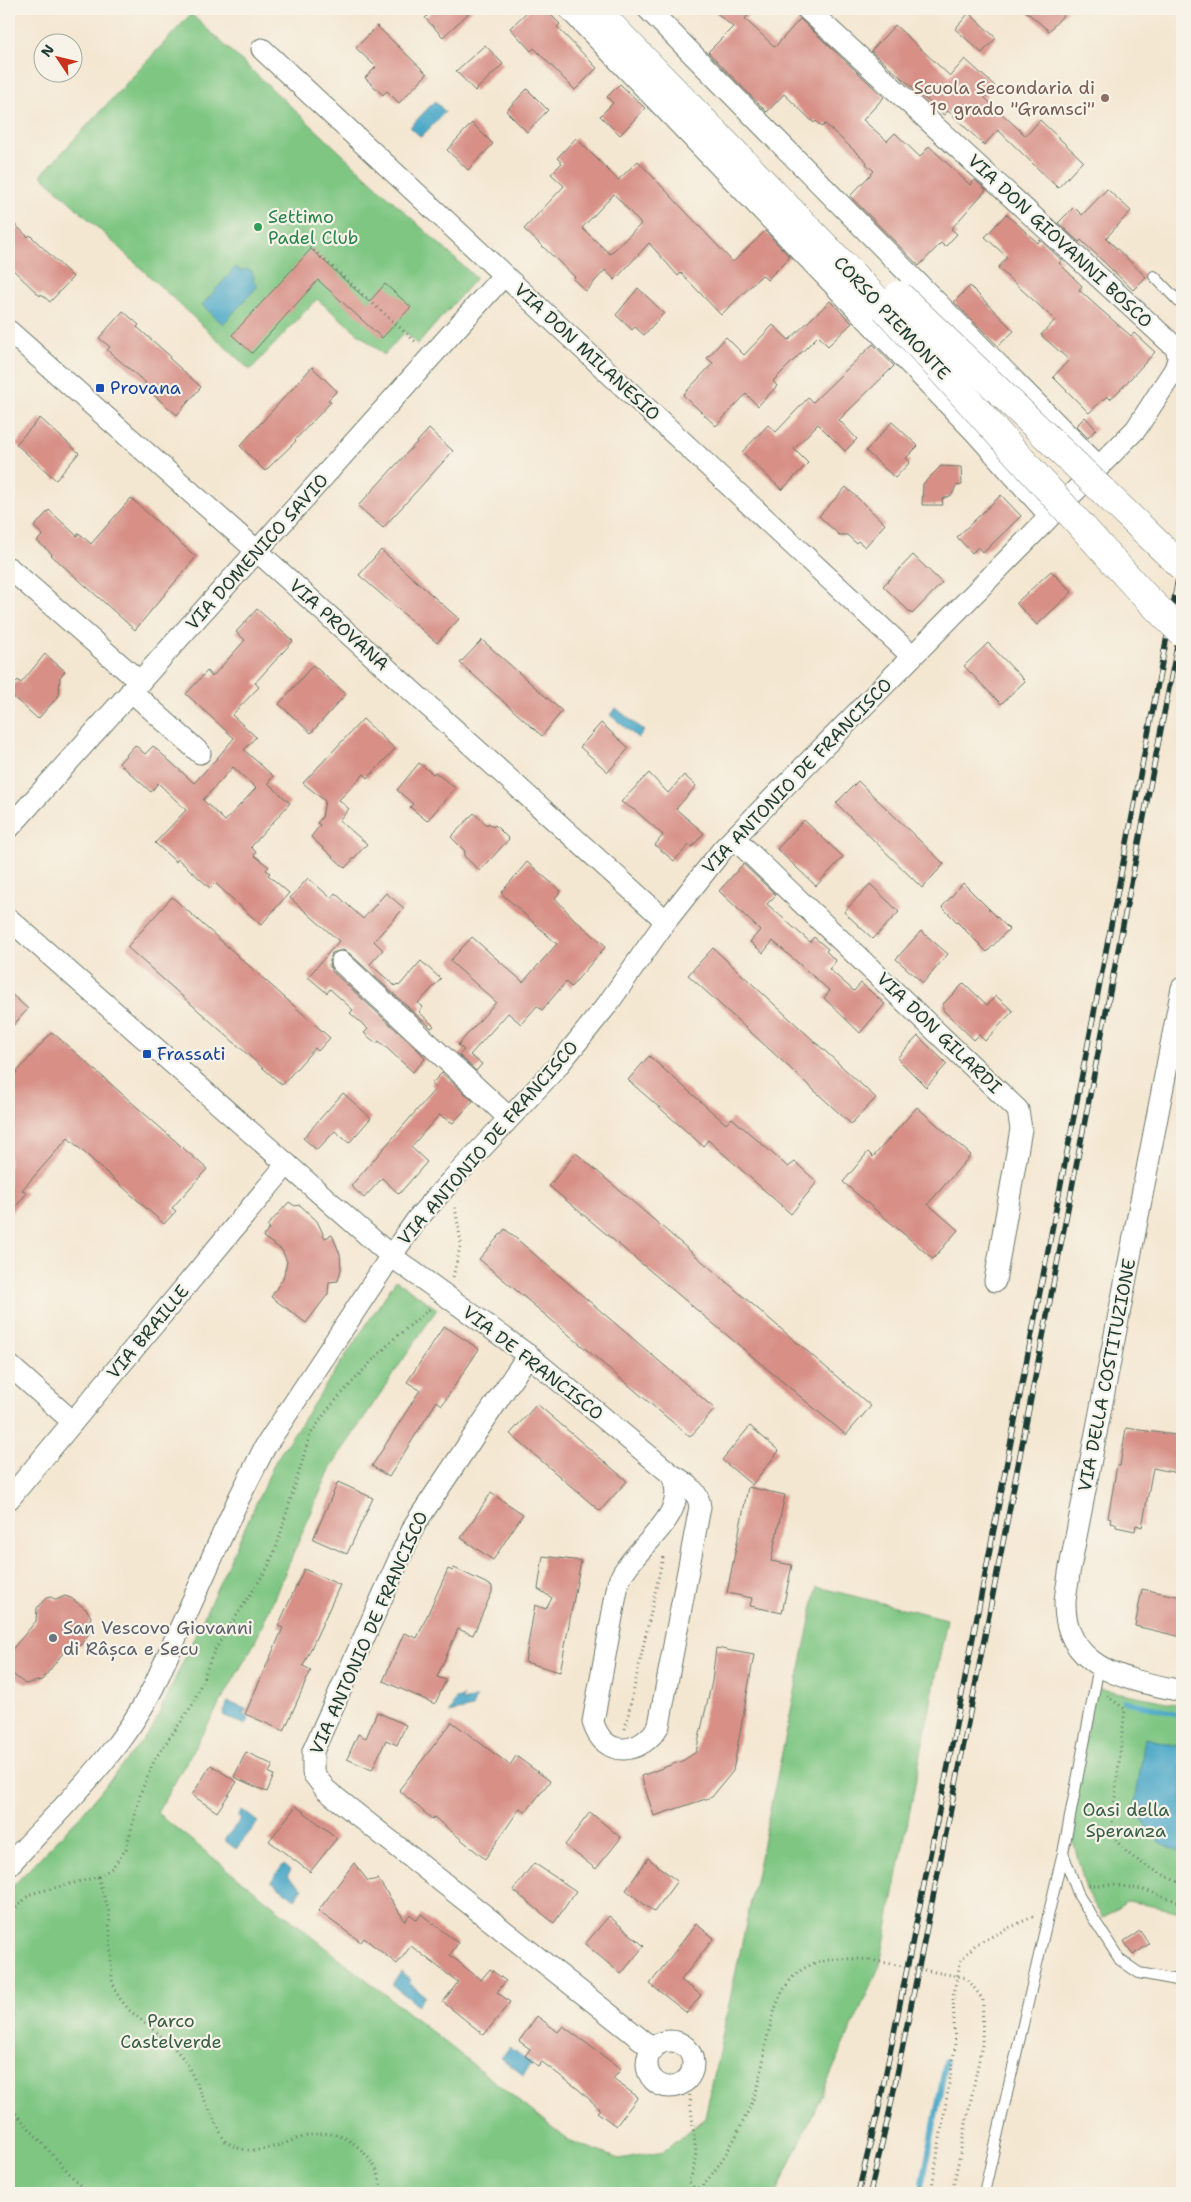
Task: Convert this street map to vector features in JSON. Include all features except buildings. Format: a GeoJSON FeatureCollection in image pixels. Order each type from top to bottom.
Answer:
{"type":"FeatureCollection","features":[{"type":"Feature","properties":{"kind":"main road","name":"CORSO PIEMONTE"},"geometry":{"type":"LineString","coordinates":[[595,9],[892,302],[1182,567]]}},
{"type":"Feature","properties":{"kind":"main road","name":"CORSO PIEMONTE"},"geometry":{"type":"LineString","coordinates":[[616,9],[892,302],[1142,593],[1182,633]]}},
{"type":"Feature","properties":{"kind":"street","name":"CORSO PIEMONTE"},"geometry":{"type":"LineString","coordinates":[[569,9],[968,424],[1050,516]]}},
{"type":"Feature","properties":{"kind":"street"},"geometry":{"type":"LineString","coordinates":[[648,9],[1099,467]]}},
{"type":"Feature","properties":{"kind":"street","name":"VIA DON GIOVANNI BOSCO"},"geometry":{"type":"LineString","coordinates":[[807,9],[1181,354],[1175,369],[1136,429],[1050,516]]}},
{"type":"Feature","properties":{"kind":"street","name":"VIA DON MILANESIO"},"geometry":{"type":"LineString","coordinates":[[262,49],[912,656]]}},
{"type":"Feature","properties":{"kind":"street","name":"VIA DOMENICO SAVIO"},"geometry":{"type":"LineString","coordinates":[[9,828],[504,275]]}},
{"type":"Feature","properties":{"kind":"street","name":"VIA PROVANA"},"geometry":{"type":"LineString","coordinates":[[9,332],[257,551],[666,921]]}},
{"type":"Feature","properties":{"kind":"street","name":"VIA ANTONIO DE FRANCISCO"},"geometry":{"type":"LineString","coordinates":[[9,1865],[98,1767],[137,1718],[153,1688],[239,1498],[265,1447],[418,1218],[508,1117],[556,1068],[595,1019],[666,921],[734,838],[1050,516]]}},
{"type":"Feature","properties":{"kind":"street"},"geometry":{"type":"LineString","coordinates":[[9,568],[136,686],[200,753]]}},
{"type":"Feature","properties":{"kind":"street","name":"VIA DON GILARDI"},"geometry":{"type":"LineString","coordinates":[[734,838],[1018,1110],[1022,1129],[995,1281]]}},
{"type":"Feature","properties":{"kind":"street","name":"VIA DE FRANCISCO"},"geometry":{"type":"LineString","coordinates":[[9,919],[391,1256],[528,1355],[672,1475],[686,1483],[700,1500],[659,1725],[653,1735],[643,1745],[628,1750],[621,1748]]}},
{"type":"Feature","properties":{"kind":"street"},"geometry":{"type":"LineString","coordinates":[[342,962],[508,1117]]}},
{"type":"Feature","properties":{"kind":"street","name":"VIA DELLA COSTITUZIONE"},"geometry":{"type":"LineString","coordinates":[[1182,988],[1069,1573],[1065,1604],[1068,1628],[1076,1645],[1089,1660],[1132,1680],[1182,1691]]}},
{"type":"Feature","properties":{"kind":"street","name":"VIA BRAILLE"},"geometry":{"type":"LineString","coordinates":[[9,1499],[287,1164]]}},
{"type":"Feature","properties":{"kind":"street","name":"VIA ANTONIO DE FRANCISCO"},"geometry":{"type":"LineString","coordinates":[[528,1355],[415,1524],[313,1751],[313,1773],[326,1790],[653,2049]]}},
{"type":"Feature","properties":{"kind":"street"},"geometry":{"type":"LineString","coordinates":[[9,1365],[73,1422]]}},
{"type":"Feature","properties":{"kind":"street"},"geometry":{"type":"LineString","coordinates":[[621,1748],[604,1742],[596,1733],[593,1722],[618,1584],[621,1576],[670,1516],[675,1503],[677,1486],[672,1475]]}},
{"type":"Feature","properties":{"kind":"street"},"geometry":{"type":"LineString","coordinates":[[672,2041],[686,2047],[690,2052],[693,2066],[688,2080],[674,2087],[658,2084],[648,2072],[647,2064],[653,2049],[659,2044],[672,2041]]}},
{"type":"Feature","properties":{"kind":"lane"},"geometry":{"type":"LineString","coordinates":[[1154,276],[1182,305]]}},
{"type":"Feature","properties":{"kind":"lane"},"geometry":{"type":"LineString","coordinates":[[984,2193],[1051,1908],[1099,1666]]}},
{"type":"Feature","properties":{"kind":"lane"},"geometry":{"type":"LineString","coordinates":[[1062,1853],[1074,1885],[1120,1960],[1139,1973],[1182,1981]]}},
{"type":"Feature","properties":{"kind":"path"},"geometry":{"type":"LineString","coordinates":[[310,246],[432,356]]}},
{"type":"Feature","properties":{"kind":"path"},"geometry":{"type":"LineString","coordinates":[[9,1915],[30,1894],[98,1878],[112,1868],[126,1849],[141,1792],[155,1758],[193,1704],[214,1651],[268,1567],[277,1545],[310,1435],[328,1409],[368,1365],[396,1337],[432,1308],[453,1278],[461,1243],[450,1182]]}},
{"type":"Feature","properties":{"kind":"path"},"geometry":{"type":"LineString","coordinates":[[621,1748],[664,1553]]}},
{"type":"Feature","properties":{"kind":"path"},"geometry":{"type":"LineString","coordinates":[[1096,1688],[1125,1709],[1111,1833],[1120,1848],[1139,1862],[1182,1884]]}},
{"type":"Feature","properties":{"kind":"path"},"geometry":{"type":"LineString","coordinates":[[98,1878],[109,1912],[112,1980],[118,1996],[129,2010],[173,2046],[186,2062],[224,2140],[234,2148],[246,2152],[258,2152],[308,2134],[342,2136],[359,2148],[373,2164],[382,2182],[380,2193]]}},
{"type":"Feature","properties":{"kind":"path"},"geometry":{"type":"LineString","coordinates":[[1074,1885],[1113,1884],[1142,1889],[1182,1902]]}},
{"type":"Feature","properties":{"kind":"path"},"geometry":{"type":"LineString","coordinates":[[9,1906],[13,1909]]}},
{"type":"Feature","properties":{"kind":"path"},"geometry":{"type":"LineString","coordinates":[[931,2193],[955,2048],[953,1995],[961,1960],[976,1944],[1051,1908]]}},
{"type":"Feature","properties":{"kind":"path"},"geometry":{"type":"LineString","coordinates":[[696,2193],[722,2160],[757,2088],[771,2019],[787,1983],[804,1968],[821,1960],[841,1957],[870,1960],[967,1978],[983,2000],[983,2038],[952,2193]]}},
{"type":"Feature","properties":{"kind":"path"},"geometry":{"type":"LineString","coordinates":[[688,2080],[696,2153],[693,2172],[688,2181],[694,2188],[701,2188]]}},
{"type":"Feature","properties":{"kind":"path"},"geometry":{"type":"LineString","coordinates":[[9,2106],[87,2193]]}},
{"type":"Feature","properties":{"kind":"green space","name":"Settimo Padel Club"},"geometry":{"type":"Polygon","coordinates":[[[191,14],[476,278],[418,344],[405,332],[384,355],[317,299],[250,370],[41,175],[191,14]]]}},
{"type":"Feature","properties":{"kind":"green space","name":"Parco Castelverde"},"geometry":{"type":"Polygon","coordinates":[[[396,1280],[437,1309],[331,1467],[254,1644],[157,1813],[568,2140],[619,2159],[664,2151],[705,2118],[817,1587],[947,1619],[880,1965],[777,2193],[9,2193],[9,1890],[80,1816],[152,1729],[276,1460],[396,1280]]]}},
{"type":"Feature","properties":{"kind":"green space","name":"Oasi della Speranza"},"geometry":{"type":"Polygon","coordinates":[[[1096,1688],[1182,1705],[1182,1912],[1128,1901],[1103,1918],[1087,1893],[1068,1822],[1096,1688]]]}},
{"type":"Feature","properties":{"kind":"water"},"geometry":{"type":"Polygon","coordinates":[[[435,101],[445,112],[421,137],[410,127],[435,101]]]}},
{"type":"Feature","properties":{"kind":"water"},"geometry":{"type":"Polygon","coordinates":[[[236,267],[241,271],[246,269],[252,271],[253,281],[258,286],[223,324],[202,305],[236,267]]]}},
{"type":"Feature","properties":{"kind":"water"},"geometry":{"type":"Polygon","coordinates":[[[616,708],[644,731],[638,738],[610,715],[616,708]]]}},
{"type":"Feature","properties":{"kind":"water"},"geometry":{"type":"Polygon","coordinates":[[[463,1697],[461,1701],[476,1698],[472,1708],[449,1713],[456,1699],[463,1697]]]}},
{"type":"Feature","properties":{"kind":"water"},"geometry":{"type":"Polygon","coordinates":[[[228,1702],[246,1709],[243,1715],[249,1718],[245,1725],[223,1715],[228,1702]]]}},
{"type":"Feature","properties":{"kind":"water"},"geometry":{"type":"Polygon","coordinates":[[[1145,1738],[1182,1747],[1182,1853],[1160,1842],[1134,1810],[1145,1738]]]}},
{"type":"Feature","properties":{"kind":"water"},"geometry":{"type":"Polygon","coordinates":[[[242,1810],[258,1822],[236,1849],[224,1840],[241,1819],[239,1815],[242,1810]]]}},
{"type":"Feature","properties":{"kind":"water"},"geometry":{"type":"Polygon","coordinates":[[[284,1864],[291,1870],[287,1876],[303,1888],[295,1899],[271,1881],[284,1864]]]}},
{"type":"Feature","properties":{"kind":"water"},"geometry":{"type":"Polygon","coordinates":[[[401,1972],[411,1980],[409,1983],[425,1996],[418,2005],[392,1985],[401,1972]]]}},
{"type":"Feature","properties":{"kind":"water"},"geometry":{"type":"Polygon","coordinates":[[[510,2047],[532,2064],[523,2075],[501,2058],[510,2047]]]}},
{"type":"Feature","properties":{"kind":"waterway"},"geometry":{"type":"LineString","coordinates":[[1124,1701],[1182,1715]]}},
{"type":"Feature","properties":{"kind":"waterway"},"geometry":{"type":"LineString","coordinates":[[921,2193],[946,2061]]}},
{"type":"Feature","properties":{"kind":"railway"},"geometry":{"type":"LineString","coordinates":[[858,2193],[878,2112],[948,1766],[1182,559]]}},
{"type":"Feature","properties":{"kind":"railway"},"geometry":{"type":"LineString","coordinates":[[870,2193],[889,2114],[959,1769],[1182,621]]}},
{"type":"Feature","properties":{"kind":"place","name":"Scuola Secondaria di 1° grado \"Gramsci\""},"geometry":{"type":"Point","coordinates":[1105,98]}},
{"type":"Feature","properties":{"kind":"place","name":"Settimo Padel Club"},"geometry":{"type":"Point","coordinates":[258,227]}},
{"type":"Feature","properties":{"kind":"place","name":"Provana"},"geometry":{"type":"Point","coordinates":[100,388]}},
{"type":"Feature","properties":{"kind":"place","name":"Frassati"},"geometry":{"type":"Point","coordinates":[147,1054]}},
{"type":"Feature","properties":{"kind":"place","name":"San Vescovo Giovanni di Râșca e Secu"},"geometry":{"type":"Point","coordinates":[53,1638]}}]}
